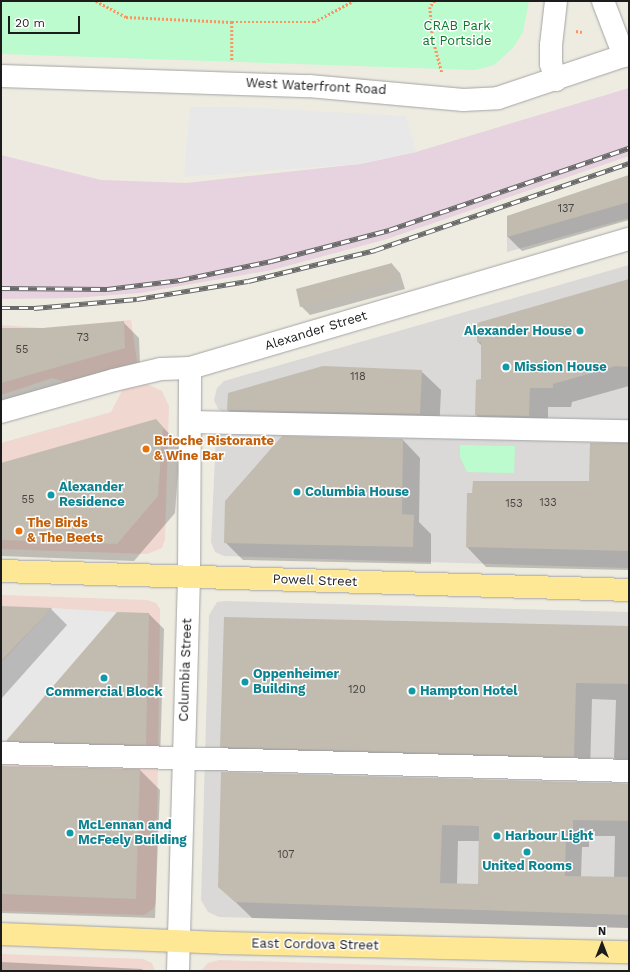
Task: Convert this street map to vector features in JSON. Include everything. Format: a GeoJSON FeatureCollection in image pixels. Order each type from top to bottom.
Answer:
{"type":"FeatureCollection","features":[{"type":"Feature","properties":{"kind":"main road","name":"Powell Street"},"geometry":{"type":"LineString","coordinates":[[1,571],[189,578],[629,590]]}},
{"type":"Feature","properties":{"kind":"main road","name":"East Cordova Street"},"geometry":{"type":"LineString","coordinates":[[1,934],[179,941],[629,952]]}},
{"type":"Feature","properties":{"kind":"street"},"geometry":{"type":"LineString","coordinates":[[556,1],[551,45],[551,64],[556,80]]}},
{"type":"Feature","properties":{"kind":"street"},"geometry":{"type":"LineString","coordinates":[[603,1],[626,55]]}},
{"type":"Feature","properties":{"kind":"street","name":"West Waterfront Road"},"geometry":{"type":"LineString","coordinates":[[1,76],[309,86],[463,100],[498,98],[556,80],[626,55]]}},
{"type":"Feature","properties":{"kind":"street","name":"Alexander Street"},"geometry":{"type":"LineString","coordinates":[[1,412],[114,380],[161,369],[190,368],[629,239]]}},
{"type":"Feature","properties":{"kind":"street","name":"Columbia Street"},"geometry":{"type":"LineString","coordinates":[[178,971],[189,578],[190,368]]}},
{"type":"Feature","properties":{"kind":"street"},"geometry":{"type":"LineString","coordinates":[[190,422],[629,431]]}},
{"type":"Feature","properties":{"kind":"street"},"geometry":{"type":"LineString","coordinates":[[1,753],[629,771]]}},
{"type":"Feature","properties":{"kind":"path"},"geometry":{"type":"LineString","coordinates":[[96,1],[126,17],[232,22],[314,22],[353,1]]}},
{"type":"Feature","properties":{"kind":"path"},"geometry":{"type":"LineString","coordinates":[[435,1],[430,7],[433,39],[442,73]]}},
{"type":"Feature","properties":{"kind":"path"},"geometry":{"type":"LineString","coordinates":[[232,22],[232,65]]}},
{"type":"Feature","properties":{"kind":"shaded area"},"geometry":{"type":"Polygon","coordinates":[[[629,88],[629,156],[387,239],[272,270],[140,293],[75,298],[1,299],[1,155],[101,180],[186,183],[360,164],[416,152],[629,88]]]}},
{"type":"Feature","properties":{"kind":"shaded area"},"geometry":{"type":"Polygon","coordinates":[[[190,107],[242,107],[406,116],[416,152],[360,164],[184,177],[190,107]]]}},
{"type":"Feature","properties":{"kind":"shaded area"},"geometry":{"type":"Polygon","coordinates":[[[629,175],[629,218],[507,252],[507,216],[629,175]]]}},
{"type":"Feature","properties":{"kind":"shaded area"},"geometry":{"type":"Polygon","coordinates":[[[629,265],[629,568],[224,556],[215,552],[211,542],[216,437],[225,413],[218,409],[214,400],[217,388],[224,381],[629,265]]]}},
{"type":"Feature","properties":{"kind":"shaded area"},"geometry":{"type":"Polygon","coordinates":[[[131,320],[137,362],[66,382],[52,378],[1,395],[1,325],[43,328],[131,320]]]}},
{"type":"Feature","properties":{"kind":"shaded area"},"geometry":{"type":"Polygon","coordinates":[[[147,384],[162,391],[169,406],[165,539],[162,548],[147,554],[1,549],[1,443],[111,412],[123,389],[147,384]]]}},
{"type":"Feature","properties":{"kind":"shaded area"},"geometry":{"type":"Polygon","coordinates":[[[1,595],[147,600],[156,603],[160,609],[156,903],[153,909],[144,915],[1,911],[1,595]]]}},
{"type":"Feature","properties":{"kind":"shaded area"},"geometry":{"type":"Polygon","coordinates":[[[217,602],[629,612],[629,928],[219,917],[208,912],[201,900],[209,615],[217,602]]]}},
{"type":"Feature","properties":{"kind":"shaded area"},"geometry":{"type":"Polygon","coordinates":[[[52,608],[117,612],[4,743],[1,743],[1,663],[52,608]]]}},
{"type":"Feature","properties":{"kind":"shaded area"},"geometry":{"type":"Polygon","coordinates":[[[1,954],[143,959],[152,963],[155,971],[1,971],[1,954]]]}},
{"type":"Feature","properties":{"kind":"shaded area"},"geometry":{"type":"Polygon","coordinates":[[[219,960],[564,971],[201,971],[208,963],[219,960]]]}},
{"type":"Feature","properties":{"kind":"green space","name":"CRAB Park at Portside"},"geometry":{"type":"Polygon","coordinates":[[[1,1],[529,1],[523,32],[513,48],[494,65],[475,70],[1,54],[1,1]]]}},
{"type":"Feature","properties":{"kind":"green space"},"geometry":{"type":"Polygon","coordinates":[[[460,445],[515,446],[514,473],[467,472],[460,457],[460,445]]]}},
{"type":"Feature","properties":{"kind":"building"},"geometry":{"type":"Polygon","coordinates":[[[629,175],[629,202],[507,237],[507,216],[629,175]]]}},
{"type":"Feature","properties":{"kind":"building"},"geometry":{"type":"Polygon","coordinates":[[[392,263],[397,280],[300,307],[296,289],[392,263]]]}},
{"type":"Feature","properties":{"kind":"building","name":"Alexander House"},"geometry":{"type":"Polygon","coordinates":[[[629,279],[629,367],[616,366],[553,384],[553,388],[530,388],[529,416],[475,415],[476,380],[481,379],[481,342],[477,342],[477,323],[629,279]]]}},
{"type":"Feature","properties":{"kind":"building"},"geometry":{"type":"Polygon","coordinates":[[[124,321],[125,348],[1,383],[1,328],[43,328],[124,321]]]}},
{"type":"Feature","properties":{"kind":"building"},"geometry":{"type":"Polygon","coordinates":[[[323,366],[422,370],[420,414],[227,410],[228,393],[323,366]]]}},
{"type":"Feature","properties":{"kind":"building"},"geometry":{"type":"Polygon","coordinates":[[[156,419],[163,427],[158,496],[117,544],[1,540],[1,463],[156,419]]]}},
{"type":"Feature","properties":{"kind":"building","name":"Columbia House"},"geometry":{"type":"Polygon","coordinates":[[[282,436],[403,439],[402,514],[414,515],[413,547],[224,543],[225,501],[282,436]]]}},
{"type":"Feature","properties":{"kind":"building"},"geometry":{"type":"Polygon","coordinates":[[[590,443],[629,443],[629,551],[466,547],[467,493],[472,493],[473,481],[589,481],[590,443]]]}},
{"type":"Feature","properties":{"kind":"building"},"geometry":{"type":"Polygon","coordinates":[[[1,606],[52,608],[1,661],[1,606]]]}},
{"type":"Feature","properties":{"kind":"building","name":"Commercial Block"},"geometry":{"type":"Polygon","coordinates":[[[117,612],[149,613],[146,745],[6,741],[117,612]]]}},
{"type":"Feature","properties":{"kind":"building"},"geometry":{"type":"Polygon","coordinates":[[[224,617],[629,626],[629,684],[576,683],[574,757],[220,747],[224,617]]]}},
{"type":"Feature","properties":{"kind":"building","name":"McLennan and McFeely Building"},"geometry":{"type":"Polygon","coordinates":[[[1,766],[140,769],[136,899],[1,894],[1,766]]]}},
{"type":"Feature","properties":{"kind":"building"},"geometry":{"type":"Polygon","coordinates":[[[221,772],[629,784],[629,821],[573,820],[573,831],[566,831],[565,876],[629,877],[629,915],[235,902],[218,887],[221,772]],[[442,825],[440,883],[478,884],[479,826],[442,825]]]}},
{"type":"Feature","properties":{"kind":"railway"},"geometry":{"type":"LineString","coordinates":[[1,288],[107,289],[180,280],[271,261],[389,230],[629,148]]}},
{"type":"Feature","properties":{"kind":"railway"},"geometry":{"type":"LineString","coordinates":[[1,308],[34,308],[137,299],[248,281],[375,250],[629,163]]}},
{"type":"Feature","properties":{"kind":"place","name":"Alexander House"},"geometry":{"type":"Point","coordinates":[580,331]}},
{"type":"Feature","properties":{"kind":"place","name":"Mission House"},"geometry":{"type":"Point","coordinates":[506,367]}},
{"type":"Feature","properties":{"kind":"place","name":"Brioche Ristorante & Wine Bar"},"geometry":{"type":"Point","coordinates":[146,449]}},
{"type":"Feature","properties":{"kind":"place","name":"Columbia House"},"geometry":{"type":"Point","coordinates":[297,492]}},
{"type":"Feature","properties":{"kind":"place","name":"Alexander Residence"},"geometry":{"type":"Point","coordinates":[51,495]}},
{"type":"Feature","properties":{"kind":"place","name":"The Birds & The Beets"},"geometry":{"type":"Point","coordinates":[19,531]}},
{"type":"Feature","properties":{"kind":"place","name":"Commercial Block"},"geometry":{"type":"Point","coordinates":[104,678]}},
{"type":"Feature","properties":{"kind":"place","name":"Oppenheimer Building"},"geometry":{"type":"Point","coordinates":[245,682]}},
{"type":"Feature","properties":{"kind":"place","name":"Hampton Hotel"},"geometry":{"type":"Point","coordinates":[412,691]}},
{"type":"Feature","properties":{"kind":"place","name":"McLennan and McFeely Building"},"geometry":{"type":"Point","coordinates":[70,833]}},
{"type":"Feature","properties":{"kind":"place","name":"Harbour Light"},"geometry":{"type":"Point","coordinates":[497,836]}},
{"type":"Feature","properties":{"kind":"place","name":"United Rooms"},"geometry":{"type":"Point","coordinates":[527,852]}}]}
